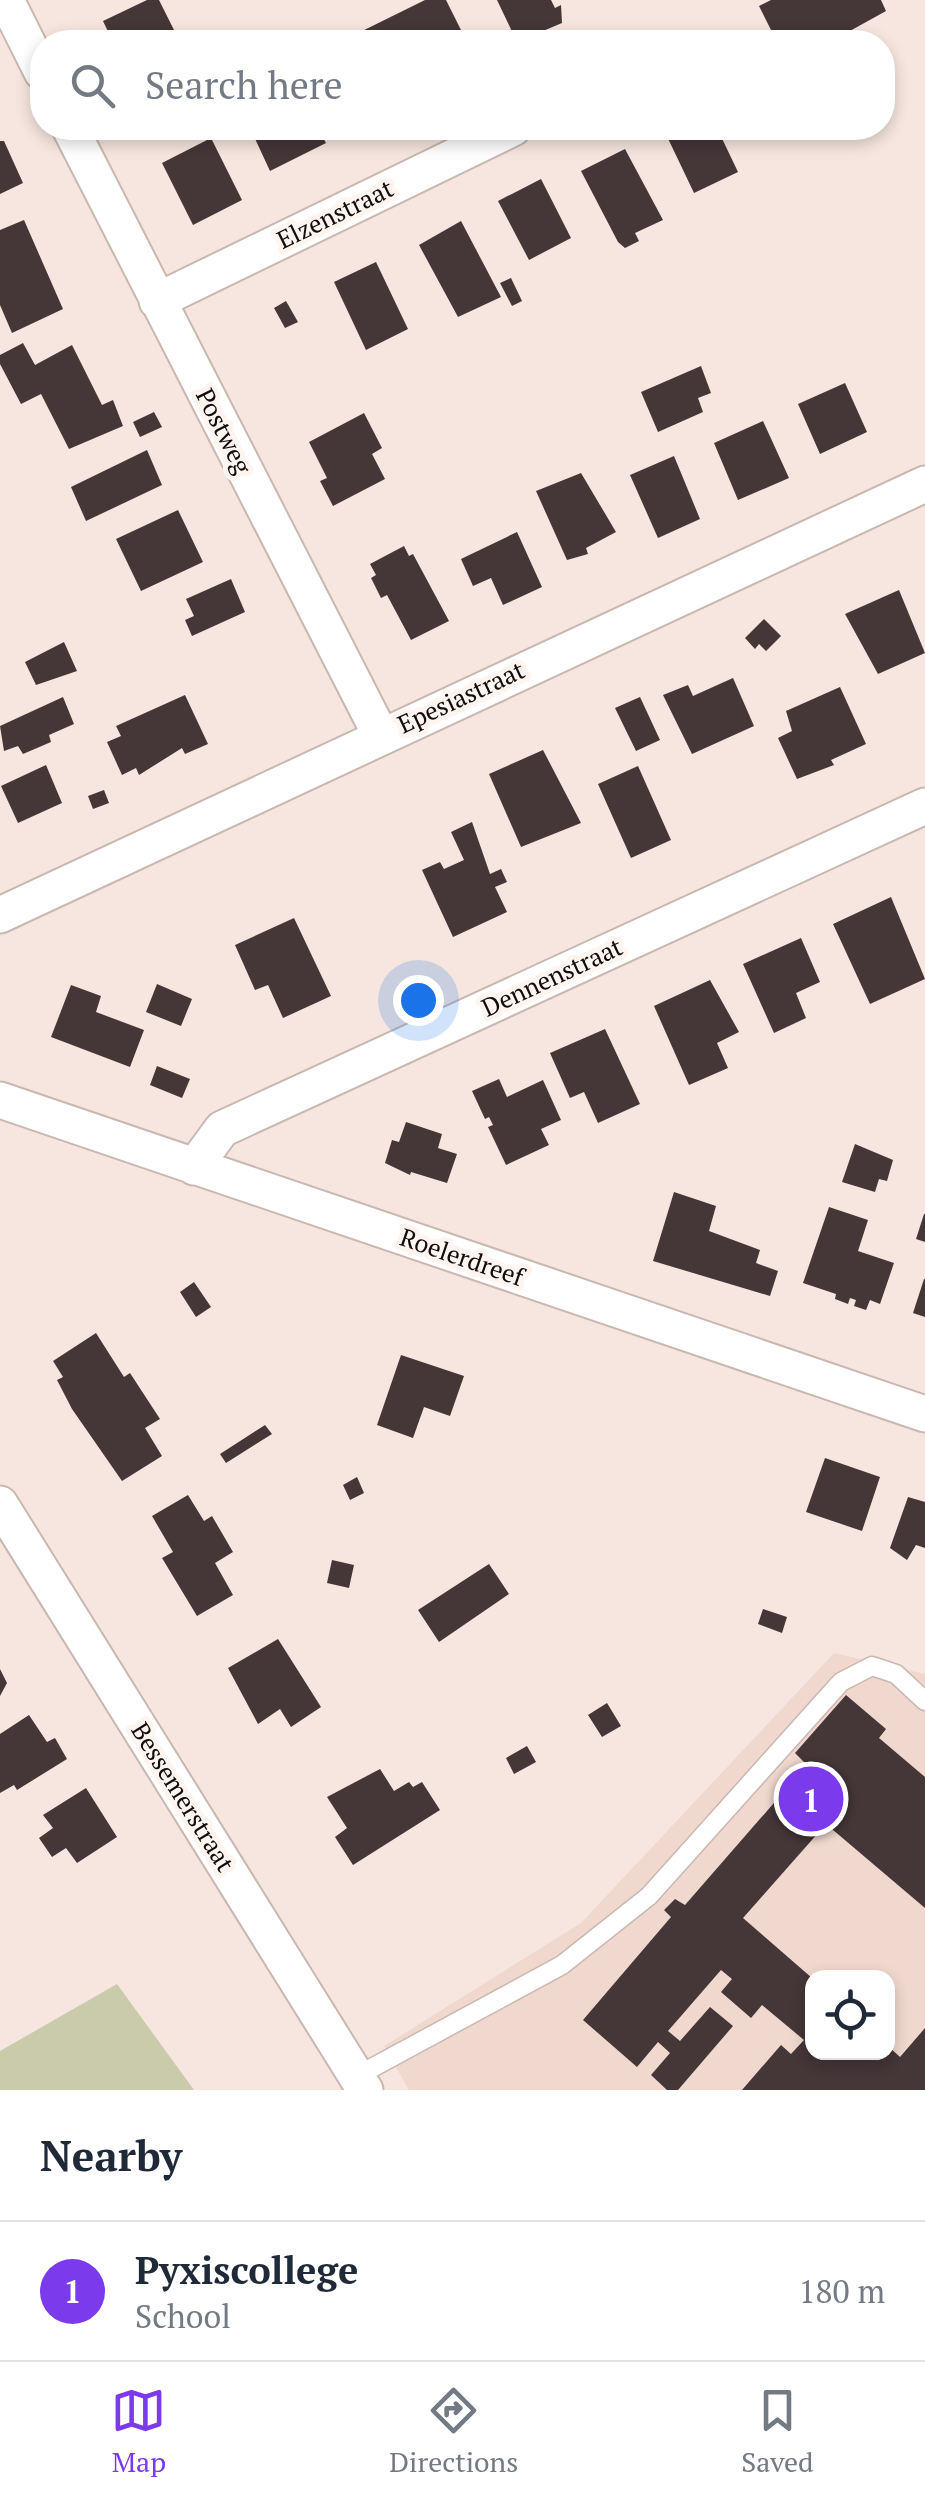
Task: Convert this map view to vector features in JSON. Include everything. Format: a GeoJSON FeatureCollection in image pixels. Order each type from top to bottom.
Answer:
{"type":"FeatureCollection","features":[{"type":"Feature","properties":{"kind":"street"},"geometry":{"type":"LineString","coordinates":[[6,0],[30,48]]}},
{"type":"Feature","properties":{"kind":"street","name":"Postweg"},"geometry":{"type":"LineString","coordinates":[[76,140],[380,734]]}},
{"type":"Feature","properties":{"kind":"street","name":"Elzenstraat"},"geometry":{"type":"LineString","coordinates":[[157,301],[488,140]]}},
{"type":"Feature","properties":{"kind":"street","name":"Epesiastraat"},"geometry":{"type":"LineString","coordinates":[[0,915],[380,734],[925,484]]}},
{"type":"Feature","properties":{"kind":"street","name":"Dennenstraat"},"geometry":{"type":"LineString","coordinates":[[194,1167],[222,1129],[925,806]]}},
{"type":"Feature","properties":{"kind":"street","name":"Roelerdreef"},"geometry":{"type":"LineString","coordinates":[[0,1100],[925,1414]]}},
{"type":"Feature","properties":{"kind":"street","name":"Bessemerstraat"},"geometry":{"type":"LineString","coordinates":[[0,1504],[361,2083]]}},
{"type":"Feature","properties":{"kind":"lane"},"geometry":{"type":"LineString","coordinates":[[361,2083],[562,1965],[649,1896],[841,1682],[872,1666],[896,1674],[925,1701]]}},
{"type":"Feature","properties":{"kind":"shaded area"},"geometry":{"type":"Polygon","coordinates":[[[834,1653],[925,1674],[925,2090],[409,2090],[384,2046],[581,1923],[834,1653]]]}},
{"type":"Feature","properties":{"kind":"green space"},"geometry":{"type":"Polygon","coordinates":[[[117,1984],[194,2090],[0,2090],[0,2051],[117,1984]]]}},
{"type":"Feature","properties":{"kind":"building"},"geometry":{"type":"Polygon","coordinates":[[[147,0],[159,0],[174,30],[107,30],[103,21],[147,0]]]}},
{"type":"Feature","properties":{"kind":"building"},"geometry":{"type":"Polygon","coordinates":[[[425,0],[446,0],[461,30],[364,30],[425,0]]]}},
{"type":"Feature","properties":{"kind":"building"},"geometry":{"type":"Polygon","coordinates":[[[497,0],[551,0],[555,8],[561,5],[562,23],[545,30],[511,30],[497,0]]]}},
{"type":"Feature","properties":{"kind":"building"},"geometry":{"type":"Polygon","coordinates":[[[771,0],[881,0],[886,11],[852,30],[771,30],[759,6],[771,0]]]}},
{"type":"Feature","properties":{"kind":"building"},"geometry":{"type":"Polygon","coordinates":[[[212,140],[242,200],[193,225],[162,163],[212,140]]]}},
{"type":"Feature","properties":{"kind":"building"},"geometry":{"type":"Polygon","coordinates":[[[256,140],[324,140],[326,143],[270,171],[256,140]]]}},
{"type":"Feature","properties":{"kind":"building"},"geometry":{"type":"Polygon","coordinates":[[[669,140],[723,140],[738,172],[694,193],[669,140]]]}},
{"type":"Feature","properties":{"kind":"building"},"geometry":{"type":"Polygon","coordinates":[[[0,141],[4,141],[23,183],[0,194],[0,141]]]}},
{"type":"Feature","properties":{"kind":"building"},"geometry":{"type":"Polygon","coordinates":[[[625,149],[663,220],[635,233],[639,241],[625,248],[618,242],[581,171],[625,149]]]}},
{"type":"Feature","properties":{"kind":"building"},"geometry":{"type":"Polygon","coordinates":[[[541,179],[571,238],[529,260],[498,201],[541,179]]]}},
{"type":"Feature","properties":{"kind":"building"},"geometry":{"type":"Polygon","coordinates":[[[24,220],[63,309],[12,333],[0,305],[0,230],[24,220]]]}},
{"type":"Feature","properties":{"kind":"building"},"geometry":{"type":"Polygon","coordinates":[[[461,221],[501,297],[458,317],[419,245],[461,221]]]}},
{"type":"Feature","properties":{"kind":"building"},"geometry":{"type":"Polygon","coordinates":[[[376,262],[408,329],[366,350],[334,282],[376,262]]]}},
{"type":"Feature","properties":{"kind":"building"},"geometry":{"type":"Polygon","coordinates":[[[511,278],[522,301],[512,306],[500,283],[511,278]]]}},
{"type":"Feature","properties":{"kind":"building"},"geometry":{"type":"Polygon","coordinates":[[[286,301],[298,322],[285,328],[274,308],[286,301]]]}},
{"type":"Feature","properties":{"kind":"building"},"geometry":{"type":"Polygon","coordinates":[[[23,343],[35,365],[72,345],[102,405],[113,400],[123,426],[69,449],[41,394],[21,404],[0,364],[0,355],[23,343]]]}},
{"type":"Feature","properties":{"kind":"building"},"geometry":{"type":"Polygon","coordinates":[[[701,366],[711,393],[698,398],[703,412],[658,432],[641,392],[701,366]]]}},
{"type":"Feature","properties":{"kind":"building"},"geometry":{"type":"Polygon","coordinates":[[[845,383],[867,432],[820,454],[798,404],[845,383]]]}},
{"type":"Feature","properties":{"kind":"building"},"geometry":{"type":"Polygon","coordinates":[[[154,412],[162,427],[140,437],[133,422],[154,412]]]}},
{"type":"Feature","properties":{"kind":"building"},"geometry":{"type":"Polygon","coordinates":[[[364,413],[382,448],[372,454],[385,479],[333,506],[320,481],[327,478],[309,442],[364,413]]]}},
{"type":"Feature","properties":{"kind":"building"},"geometry":{"type":"Polygon","coordinates":[[[763,421],[789,478],[738,500],[714,443],[763,421]]]}},
{"type":"Feature","properties":{"kind":"building"},"geometry":{"type":"Polygon","coordinates":[[[147,450],[162,485],[86,521],[71,487],[147,450]]]}},
{"type":"Feature","properties":{"kind":"building"},"geometry":{"type":"Polygon","coordinates":[[[674,456],[700,519],[658,538],[630,475],[674,456]]]}},
{"type":"Feature","properties":{"kind":"building"},"geometry":{"type":"Polygon","coordinates":[[[581,473],[616,532],[586,548],[588,554],[567,560],[536,491],[581,473]]]}},
{"type":"Feature","properties":{"kind":"building"},"geometry":{"type":"Polygon","coordinates":[[[178,510],[203,562],[141,591],[116,539],[178,510]]]}},
{"type":"Feature","properties":{"kind":"building"},"geometry":{"type":"Polygon","coordinates":[[[517,532],[542,587],[503,605],[491,578],[473,586],[461,559],[517,532]]]}},
{"type":"Feature","properties":{"kind":"building"},"geometry":{"type":"Polygon","coordinates":[[[404,546],[409,556],[413,554],[449,621],[411,640],[387,595],[381,598],[371,578],[376,575],[370,564],[404,546]]]}},
{"type":"Feature","properties":{"kind":"building"},"geometry":{"type":"Polygon","coordinates":[[[231,579],[245,612],[192,636],[185,620],[194,616],[186,599],[231,579]]]}},
{"type":"Feature","properties":{"kind":"building"},"geometry":{"type":"Polygon","coordinates":[[[899,590],[925,653],[878,674],[845,614],[899,590]]]}},
{"type":"Feature","properties":{"kind":"building"},"geometry":{"type":"Polygon","coordinates":[[[764,619],[781,636],[766,651],[759,644],[755,649],[745,638],[764,619]]]}},
{"type":"Feature","properties":{"kind":"building"},"geometry":{"type":"Polygon","coordinates":[[[64,642],[77,671],[36,685],[25,662],[64,642]]]}},
{"type":"Feature","properties":{"kind":"building"},"geometry":{"type":"Polygon","coordinates":[[[733,678],[754,726],[692,754],[663,695],[688,685],[693,696],[733,678]]]}},
{"type":"Feature","properties":{"kind":"building"},"geometry":{"type":"Polygon","coordinates":[[[840,687],[866,744],[831,760],[834,765],[797,779],[778,738],[792,731],[786,711],[840,687]]]}},
{"type":"Feature","properties":{"kind":"building"},"geometry":{"type":"Polygon","coordinates":[[[185,695],[208,744],[185,754],[182,748],[139,775],[136,768],[122,775],[107,742],[121,736],[116,726],[185,695]]]}},
{"type":"Feature","properties":{"kind":"building"},"geometry":{"type":"Polygon","coordinates":[[[63,697],[74,724],[49,735],[51,742],[23,754],[18,746],[4,751],[0,726],[63,697]]]}},
{"type":"Feature","properties":{"kind":"building"},"geometry":{"type":"Polygon","coordinates":[[[640,697],[660,740],[636,751],[615,708],[640,697]]]}},
{"type":"Feature","properties":{"kind":"building"},"geometry":{"type":"Polygon","coordinates":[[[543,750],[581,823],[521,847],[489,774],[543,750]]]}},
{"type":"Feature","properties":{"kind":"building"},"geometry":{"type":"Polygon","coordinates":[[[46,765],[62,803],[18,823],[1,786],[46,765]]]}},
{"type":"Feature","properties":{"kind":"building"},"geometry":{"type":"Polygon","coordinates":[[[638,766],[671,840],[631,858],[598,784],[638,766]]]}},
{"type":"Feature","properties":{"kind":"building"},"geometry":{"type":"Polygon","coordinates":[[[104,790],[109,803],[93,809],[88,796],[104,790]]]}},
{"type":"Feature","properties":{"kind":"building"},"geometry":{"type":"Polygon","coordinates":[[[472,822],[490,874],[501,869],[507,882],[495,887],[507,912],[453,937],[422,870],[440,862],[444,869],[464,860],[451,832],[472,822]]]}},
{"type":"Feature","properties":{"kind":"building"},"geometry":{"type":"Polygon","coordinates":[[[891,897],[925,979],[870,1004],[833,924],[891,897]]]}},
{"type":"Feature","properties":{"kind":"building"},"geometry":{"type":"Polygon","coordinates":[[[294,918],[331,996],[283,1018],[268,985],[255,990],[235,945],[294,918]]]}},
{"type":"Feature","properties":{"kind":"building"},"geometry":{"type":"Polygon","coordinates":[[[801,938],[820,982],[796,993],[806,1018],[774,1033],[743,964],[801,938]]]}},
{"type":"Feature","properties":{"kind":"building"},"geometry":{"type":"Polygon","coordinates":[[[710,980],[739,1032],[717,1043],[728,1068],[689,1085],[654,1006],[710,980]]]}},
{"type":"Feature","properties":{"kind":"building"},"geometry":{"type":"Polygon","coordinates":[[[157,984],[192,999],[181,1026],[146,1012],[157,984]]]}},
{"type":"Feature","properties":{"kind":"building"},"geometry":{"type":"Polygon","coordinates":[[[71,985],[101,996],[96,1012],[144,1030],[130,1067],[51,1037],[71,985]]]}},
{"type":"Feature","properties":{"kind":"building"},"geometry":{"type":"Polygon","coordinates":[[[605,1029],[640,1104],[598,1123],[584,1092],[570,1098],[550,1053],[605,1029]]]}},
{"type":"Feature","properties":{"kind":"building"},"geometry":{"type":"Polygon","coordinates":[[[157,1066],[190,1079],[182,1098],[150,1085],[157,1066]]]}},
{"type":"Feature","properties":{"kind":"building"},"geometry":{"type":"Polygon","coordinates":[[[499,1079],[507,1097],[543,1080],[561,1120],[541,1129],[549,1145],[506,1165],[488,1127],[493,1125],[489,1117],[485,1119],[472,1091],[499,1079]]]}},
{"type":"Feature","properties":{"kind":"building"},"geometry":{"type":"Polygon","coordinates":[[[406,1122],[442,1134],[438,1148],[457,1154],[447,1183],[411,1172],[410,1175],[385,1163],[392,1140],[399,1142],[406,1122]]]}},
{"type":"Feature","properties":{"kind":"building"},"geometry":{"type":"Polygon","coordinates":[[[855,1144],[893,1160],[887,1181],[879,1179],[875,1192],[842,1182],[855,1144]]]}},
{"type":"Feature","properties":{"kind":"building"},"geometry":{"type":"Polygon","coordinates":[[[674,1192],[716,1206],[709,1231],[760,1250],[756,1263],[778,1271],[770,1296],[653,1261],[674,1192]]]}},
{"type":"Feature","properties":{"kind":"building"},"geometry":{"type":"Polygon","coordinates":[[[829,1207],[868,1220],[858,1251],[894,1263],[880,1304],[870,1300],[866,1310],[854,1306],[856,1300],[850,1298],[848,1304],[835,1299],[836,1294],[803,1283],[829,1207]]]}},
{"type":"Feature","properties":{"kind":"building"},"geometry":{"type":"Polygon","coordinates":[[[925,1214],[925,1242],[916,1239],[925,1214]]]}},
{"type":"Feature","properties":{"kind":"building"},"geometry":{"type":"Polygon","coordinates":[[[925,1279],[925,1317],[913,1313],[925,1279]]]}},
{"type":"Feature","properties":{"kind":"building"},"geometry":{"type":"Polygon","coordinates":[[[194,1282],[211,1307],[196,1317],[180,1292],[194,1282]]]}},
{"type":"Feature","properties":{"kind":"building"},"geometry":{"type":"Polygon","coordinates":[[[96,1333],[124,1377],[130,1373],[160,1419],[145,1428],[162,1456],[122,1481],[72,1409],[57,1380],[63,1377],[53,1361],[96,1333]]]}},
{"type":"Feature","properties":{"kind":"building"},"geometry":{"type":"Polygon","coordinates":[[[401,1355],[464,1376],[450,1416],[424,1407],[413,1438],[377,1425],[401,1355]]]}},
{"type":"Feature","properties":{"kind":"building"},"geometry":{"type":"Polygon","coordinates":[[[265,1425],[272,1434],[226,1463],[220,1454],[265,1425]]]}},
{"type":"Feature","properties":{"kind":"building"},"geometry":{"type":"Polygon","coordinates":[[[825,1458],[880,1477],[862,1531],[806,1512],[825,1458]]]}},
{"type":"Feature","properties":{"kind":"building"},"geometry":{"type":"Polygon","coordinates":[[[357,1477],[364,1493],[350,1500],[343,1485],[357,1477]]]}},
{"type":"Feature","properties":{"kind":"building"},"geometry":{"type":"Polygon","coordinates":[[[188,1495],[204,1521],[212,1516],[233,1552],[215,1563],[233,1595],[197,1616],[162,1558],[173,1552],[152,1516],[188,1495]]]}},
{"type":"Feature","properties":{"kind":"building"},"geometry":{"type":"Polygon","coordinates":[[[908,1497],[925,1502],[925,1548],[916,1545],[907,1560],[890,1548],[908,1497]]]}},
{"type":"Feature","properties":{"kind":"building"},"geometry":{"type":"Polygon","coordinates":[[[332,1560],[354,1565],[349,1588],[327,1583],[332,1560]]]}},
{"type":"Feature","properties":{"kind":"building"},"geometry":{"type":"Polygon","coordinates":[[[489,1564],[509,1594],[439,1642],[418,1610],[489,1564]]]}},
{"type":"Feature","properties":{"kind":"building"},"geometry":{"type":"Polygon","coordinates":[[[763,1609],[787,1617],[782,1633],[758,1624],[763,1609]]]}},
{"type":"Feature","properties":{"kind":"building"},"geometry":{"type":"Polygon","coordinates":[[[278,1639],[321,1707],[291,1727],[280,1709],[258,1724],[228,1668],[278,1639]]]}},
{"type":"Feature","properties":{"kind":"building"},"geometry":{"type":"Polygon","coordinates":[[[0,1669],[7,1683],[0,1696],[0,1669]]]}},
{"type":"Feature","properties":{"kind":"building"},"geometry":{"type":"Polygon","coordinates":[[[846,1695],[886,1729],[879,1738],[925,1777],[925,1908],[826,1824],[743,1918],[805,1972],[805,2060],[895,2060],[895,2052],[900,2057],[925,2028],[925,2090],[742,2090],[781,2045],[791,2054],[804,2040],[762,2005],[751,2018],[721,1992],[732,1979],[721,1970],[668,2031],[680,2041],[710,2007],[733,2026],[678,2090],[667,2090],[651,2075],[670,2053],[658,2042],[637,2067],[583,2020],[671,1917],[664,1910],[675,1899],[685,1905],[807,1765],[795,1753],[846,1695]]]}},
{"type":"Feature","properties":{"kind":"building"},"geometry":{"type":"Polygon","coordinates":[[[607,1703],[621,1726],[602,1737],[588,1715],[607,1703]]]}},
{"type":"Feature","properties":{"kind":"building"},"geometry":{"type":"Polygon","coordinates":[[[29,1715],[47,1742],[55,1738],[67,1759],[17,1790],[14,1785],[0,1793],[0,1734],[29,1715]]]}},
{"type":"Feature","properties":{"kind":"building"},"geometry":{"type":"Polygon","coordinates":[[[527,1746],[536,1762],[514,1774],[506,1758],[527,1746]]]}},
{"type":"Feature","properties":{"kind":"building"},"geometry":{"type":"Polygon","coordinates":[[[380,1769],[394,1791],[409,1782],[413,1787],[422,1782],[440,1810],[353,1865],[335,1837],[347,1828],[327,1797],[380,1769]]]}},
{"type":"Feature","properties":{"kind":"building"},"geometry":{"type":"Polygon","coordinates":[[[86,1788],[117,1837],[77,1863],[66,1848],[52,1857],[39,1838],[53,1828],[43,1815],[86,1788]]]}},
{"type":"Feature","properties":{"kind":"place","name":"Pyxiscollege"},"geometry":{"type":"Point","coordinates":[811,1799]}}]}
